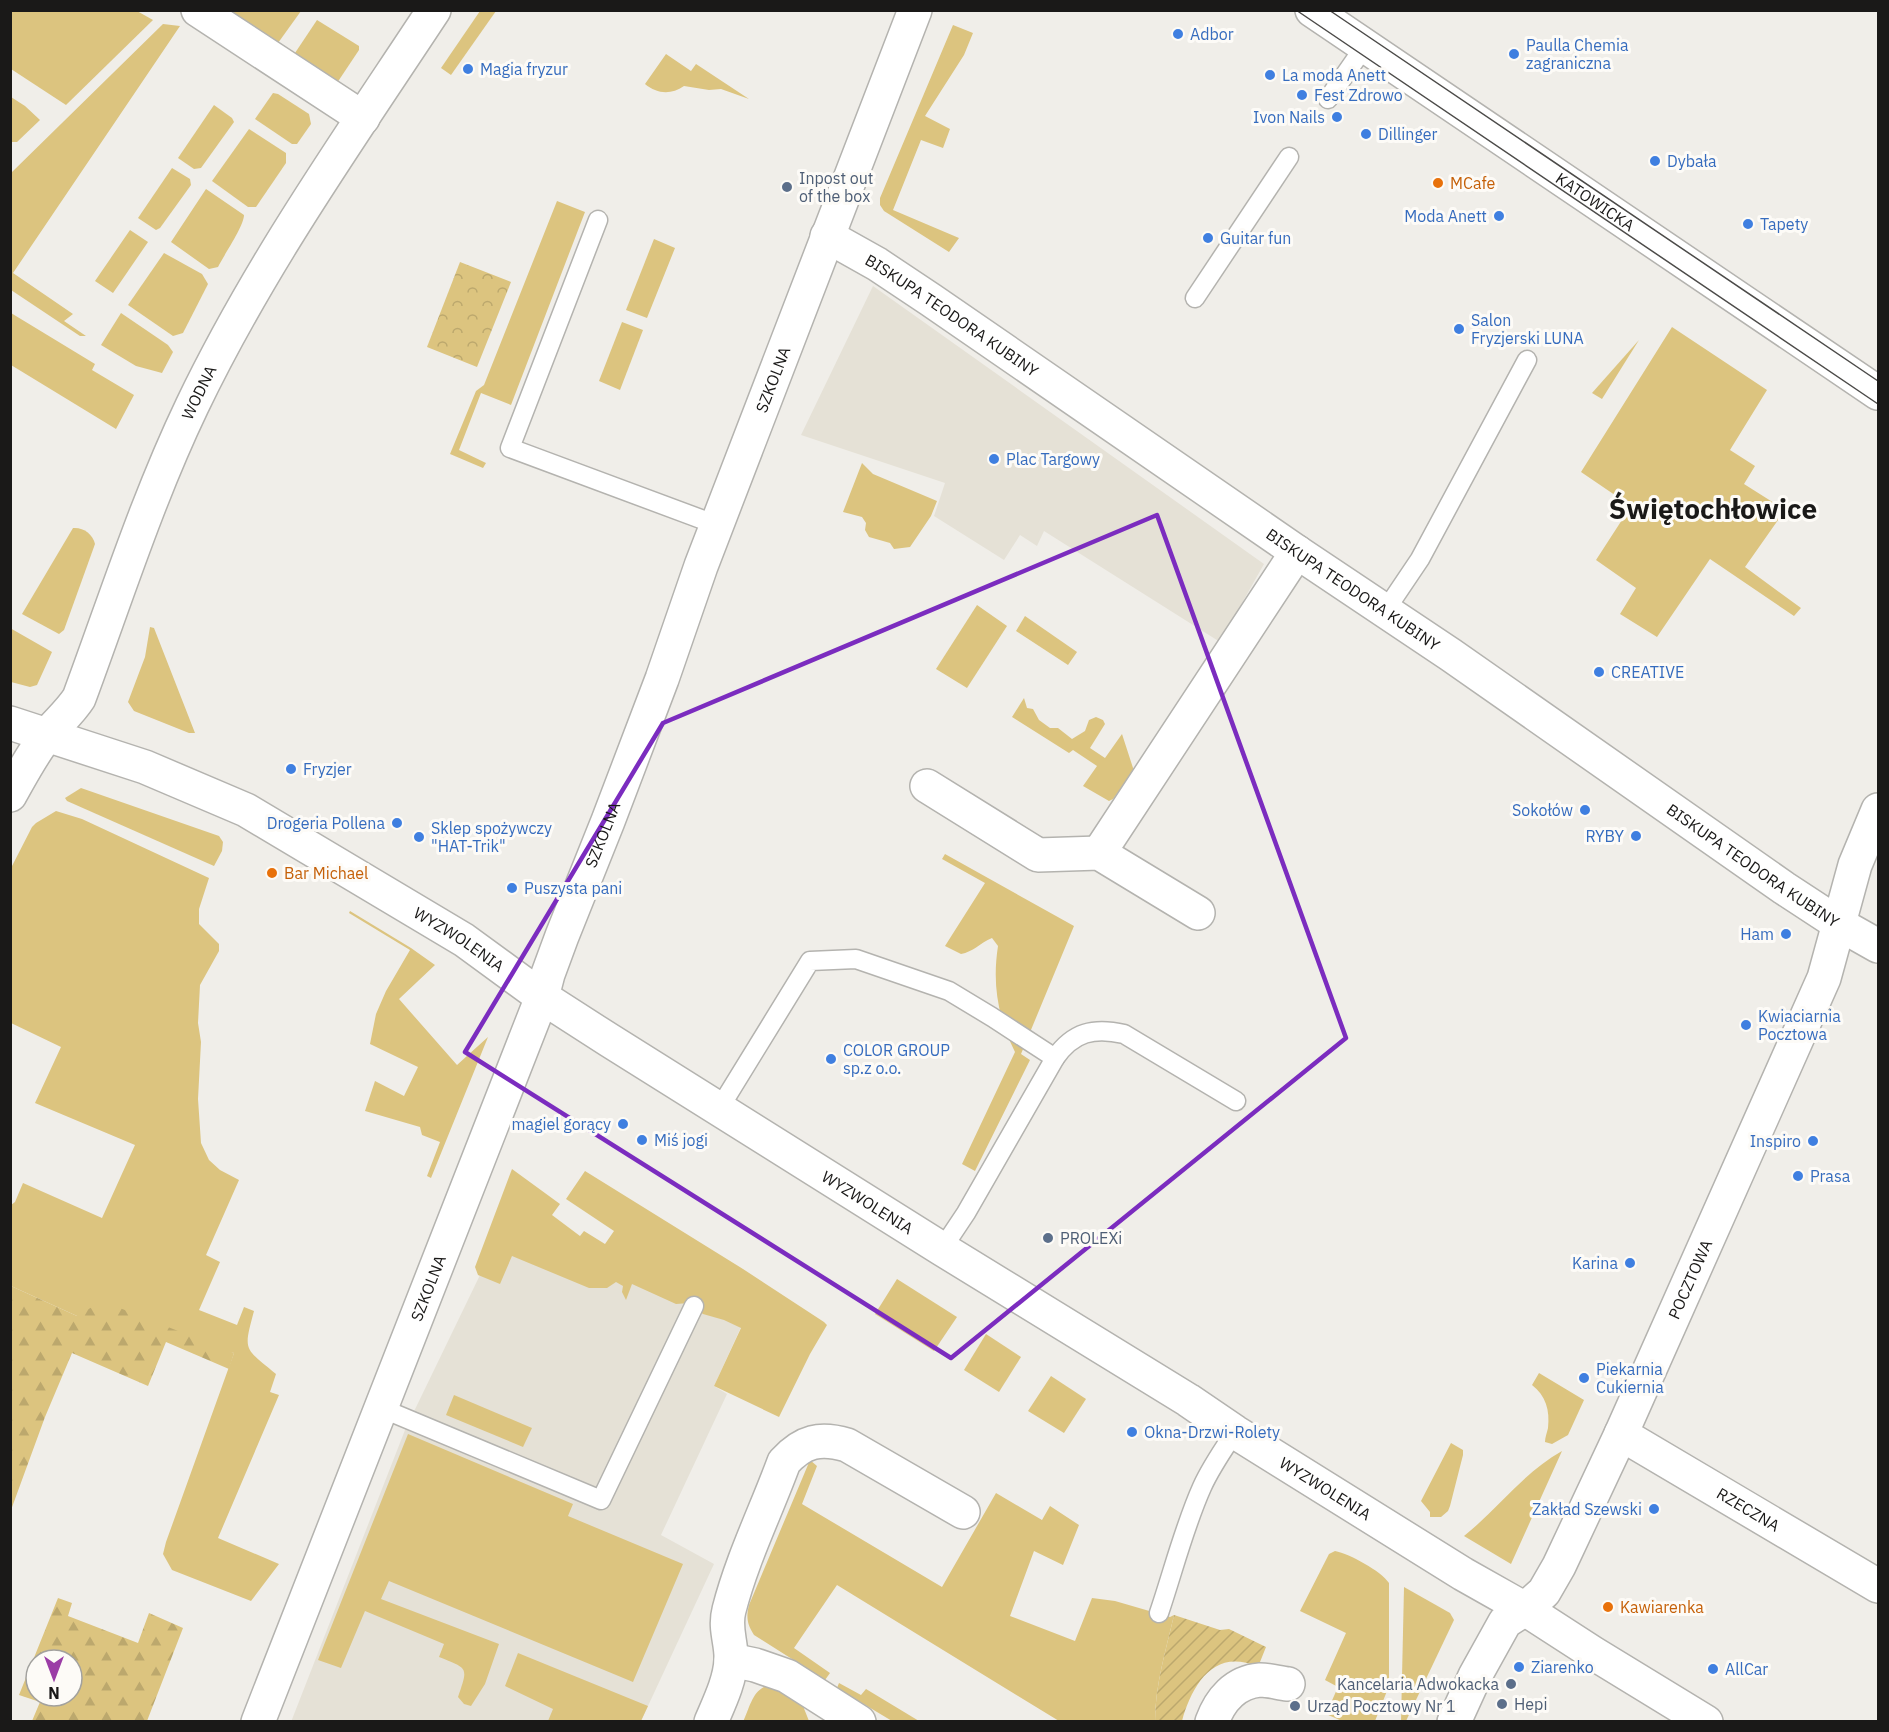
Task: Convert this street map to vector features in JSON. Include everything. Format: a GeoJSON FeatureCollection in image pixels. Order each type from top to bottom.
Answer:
{"type":"FeatureCollection","features":[{"type":"Feature","properties":{"kind":"street"},"geometry":{"type":"LineString","coordinates":[[198,10],[363,118]]}},
{"type":"Feature","properties":{"kind":"street","name":"WODNA"},"geometry":{"type":"LineString","coordinates":[[10,795],[47,735],[71,711],[79,698],[165,467],[212,365],[240,313],[296,218],[434,10]]}},
{"type":"Feature","properties":{"kind":"street","name":"SZKOLNA"},"geometry":{"type":"LineString","coordinates":[[258,1722],[542,997],[562,936],[658,690],[717,525],[915,10]]}},
{"type":"Feature","properties":{"kind":"street","name":"KATOWICKA"},"geometry":{"type":"LineString","coordinates":[[1312,10],[1878,393]]}},
{"type":"Feature","properties":{"kind":"street","name":"BISKUPA TEODORA KUBINY"},"geometry":{"type":"LineString","coordinates":[[827,236],[877,264],[931,300],[1451,655],[1708,835],[1839,924],[1878,946]]}},
{"type":"Feature","properties":{"kind":"street"},"geometry":{"type":"LineString","coordinates":[[1099,853],[1297,552]]}},
{"type":"Feature","properties":{"kind":"street","name":"WYZWOLENIA"},"geometry":{"type":"LineString","coordinates":[[10,723],[145,766],[246,810],[464,940],[542,997],[719,1109],[1188,1400],[1235,1432],[1463,1574],[1525,1609],[1706,1722]]}},
{"type":"Feature","properties":{"kind":"street"},"geometry":{"type":"LineString","coordinates":[[927,786],[1038,855],[1099,853],[1198,913]]}},
{"type":"Feature","properties":{"kind":"street","name":"POCZTOWA"},"geometry":{"type":"LineString","coordinates":[[1454,1722],[1475,1676],[1505,1622],[1525,1609],[1544,1592],[1559,1566],[1621,1434],[1824,978],[1855,865],[1878,810]]}},
{"type":"Feature","properties":{"kind":"street","name":"RZECZNA"},"geometry":{"type":"LineString","coordinates":[[1621,1434],[1878,1586]]}},
{"type":"Feature","properties":{"kind":"street"},"geometry":{"type":"LineString","coordinates":[[711,1722],[723,1694],[731,1660],[727,1636],[728,1612],[731,1602],[784,1462],[795,1450],[810,1443],[829,1440],[847,1445],[963,1512]]}},
{"type":"Feature","properties":{"kind":"street"},"geometry":{"type":"LineString","coordinates":[[731,1660],[787,1676],[860,1722]]}},
{"type":"Feature","properties":{"kind":"street"},"geometry":{"type":"LineString","coordinates":[[1212,1722],[1217,1708],[1228,1693],[1243,1684],[1260,1680],[1288,1684]]}},
{"type":"Feature","properties":{"kind":"lane"},"geometry":{"type":"LineString","coordinates":[[1328,99],[1365,46]]}},
{"type":"Feature","properties":{"kind":"lane"},"geometry":{"type":"LineString","coordinates":[[1195,298],[1289,157]]}},
{"type":"Feature","properties":{"kind":"lane"},"geometry":{"type":"LineString","coordinates":[[598,220],[510,448],[717,525]]}},
{"type":"Feature","properties":{"kind":"lane"},"geometry":{"type":"LineString","coordinates":[[1385,611],[1420,559],[1527,360]]}},
{"type":"Feature","properties":{"kind":"lane"},"geometry":{"type":"LineString","coordinates":[[719,1109],[810,961],[856,959],[949,991],[1055,1058]]}},
{"type":"Feature","properties":{"kind":"lane"},"geometry":{"type":"LineString","coordinates":[[942,1249],[966,1213],[1055,1058],[1064,1045],[1080,1036],[1093,1031],[1107,1030],[1124,1034],[1236,1101]]}},
{"type":"Feature","properties":{"kind":"lane"},"geometry":{"type":"LineString","coordinates":[[381,1408],[601,1500],[694,1306]]}},
{"type":"Feature","properties":{"kind":"lane"},"geometry":{"type":"LineString","coordinates":[[1159,1613],[1202,1486],[1235,1432]]}},
{"type":"Feature","properties":{"kind":"highlighted area"},"geometry":{"type":"Polygon","coordinates":[[[1157,515],[1346,1038],[951,1358],[465,1052],[663,723],[1157,515]]]}},
{"type":"Feature","properties":{"kind":"shaded area","name":"Plac Targowy"},"geometry":{"type":"Polygon","coordinates":[[[873,286],[1264,564],[1220,642],[1044,531],[1037,546],[1020,535],[1004,560],[934,516],[945,483],[801,435],[873,286]]]}},
{"type":"Feature","properties":{"kind":"shaded area"},"geometry":{"type":"Polygon","coordinates":[[[510,1213],[741,1327],[714,1386],[727,1394],[661,1535],[714,1564],[641,1721],[291,1722],[405,1430],[510,1213]]]}},
{"type":"Feature","properties":{"kind":"green space"},"geometry":{"type":"Polygon","coordinates":[[[11,11],[137,11],[153,20],[66,105],[11,69],[11,11]]]}},
{"type":"Feature","properties":{"kind":"green space"},"geometry":{"type":"Polygon","coordinates":[[[228,11],[301,11],[278,43],[228,11]]]}},
{"type":"Feature","properties":{"kind":"green space"},"geometry":{"type":"Polygon","coordinates":[[[480,11],[496,11],[451,75],[441,68],[480,11]]]}},
{"type":"Feature","properties":{"kind":"green space"},"geometry":{"type":"Polygon","coordinates":[[[317,20],[359,46],[359,50],[337,83],[293,56],[317,20]]]}},
{"type":"Feature","properties":{"kind":"green space"},"geometry":{"type":"Polygon","coordinates":[[[163,24],[180,26],[13,273],[73,314],[64,321],[86,336],[80,336],[11,290],[11,173],[163,24]]]}},
{"type":"Feature","properties":{"kind":"green space"},"geometry":{"type":"Polygon","coordinates":[[[953,25],[973,33],[964,55],[925,116],[950,129],[943,148],[921,140],[893,210],[959,238],[949,252],[884,211],[880,205],[880,198],[953,25]]]}},
{"type":"Feature","properties":{"kind":"green space"},"geometry":{"type":"Polygon","coordinates":[[[666,54],[691,71],[696,64],[749,99],[721,89],[709,90],[684,86],[674,91],[664,92],[650,87],[645,84],[666,54]]]}},
{"type":"Feature","properties":{"kind":"green space"},"geometry":{"type":"Polygon","coordinates":[[[273,93],[309,114],[311,124],[297,144],[292,144],[255,119],[273,93]]]}},
{"type":"Feature","properties":{"kind":"green space"},"geometry":{"type":"Polygon","coordinates":[[[11,97],[40,120],[17,142],[11,142],[11,97]]]}},
{"type":"Feature","properties":{"kind":"green space"},"geometry":{"type":"Polygon","coordinates":[[[214,105],[234,122],[201,168],[194,169],[178,158],[214,105]]]}},
{"type":"Feature","properties":{"kind":"green space"},"geometry":{"type":"Polygon","coordinates":[[[249,129],[286,153],[286,163],[256,207],[248,207],[212,181],[249,129]]]}},
{"type":"Feature","properties":{"kind":"green space"},"geometry":{"type":"Polygon","coordinates":[[[172,168],[190,179],[191,185],[160,228],[156,230],[138,218],[172,168]]]}},
{"type":"Feature","properties":{"kind":"green space"},"geometry":{"type":"Polygon","coordinates":[[[206,189],[244,215],[218,267],[209,269],[171,242],[206,189]]]}},
{"type":"Feature","properties":{"kind":"green space"},"geometry":{"type":"Polygon","coordinates":[[[557,201],[585,212],[511,405],[481,393],[459,450],[486,463],[483,468],[450,454],[476,391],[484,385],[557,201]]]}},
{"type":"Feature","properties":{"kind":"green space"},"geometry":{"type":"Polygon","coordinates":[[[130,230],[148,242],[113,293],[95,281],[130,230]]]}},
{"type":"Feature","properties":{"kind":"green space"},"geometry":{"type":"Polygon","coordinates":[[[654,239],[675,248],[647,318],[626,310],[654,239]]]}},
{"type":"Feature","properties":{"kind":"green space"},"geometry":{"type":"Polygon","coordinates":[[[164,253],[202,274],[208,284],[183,333],[173,336],[128,305],[164,253]]]}},
{"type":"Feature","properties":{"kind":"green space"},"geometry":{"type":"Polygon","coordinates":[[[460,262],[511,282],[477,367],[427,347],[460,262]]]}},
{"type":"Feature","properties":{"kind":"green space"},"geometry":{"type":"Polygon","coordinates":[[[11,313],[95,364],[92,370],[134,395],[116,429],[11,365],[11,313]]]}},
{"type":"Feature","properties":{"kind":"green space"},"geometry":{"type":"Polygon","coordinates":[[[121,313],[168,345],[173,352],[162,373],[136,366],[101,345],[121,313]]]}},
{"type":"Feature","properties":{"kind":"green space"},"geometry":{"type":"Polygon","coordinates":[[[622,322],[643,330],[620,390],[599,381],[622,322]]]}},
{"type":"Feature","properties":{"kind":"green space"},"geometry":{"type":"Polygon","coordinates":[[[1672,327],[1767,390],[1730,450],[1755,466],[1744,484],[1785,510],[1745,567],[1801,608],[1794,616],[1710,559],[1657,637],[1620,614],[1636,588],[1596,560],[1631,506],[1581,472],[1672,327]]]}},
{"type":"Feature","properties":{"kind":"green space"},"geometry":{"type":"Polygon","coordinates":[[[1639,340],[1602,399],[1592,393],[1639,340]]]}},
{"type":"Feature","properties":{"kind":"green space"},"geometry":{"type":"Polygon","coordinates":[[[862,463],[873,474],[937,501],[931,516],[910,547],[894,549],[890,543],[869,537],[862,517],[843,512],[862,463]]]}},
{"type":"Feature","properties":{"kind":"green space"},"geometry":{"type":"Polygon","coordinates":[[[73,528],[87,532],[95,544],[64,630],[59,634],[22,614],[73,528]]]}},
{"type":"Feature","properties":{"kind":"green space"},"geometry":{"type":"Polygon","coordinates":[[[977,605],[1007,626],[967,688],[936,669],[977,605]]]}},
{"type":"Feature","properties":{"kind":"green space"},"geometry":{"type":"Polygon","coordinates":[[[1025,616],[1077,652],[1068,665],[1016,631],[1025,616]]]}},
{"type":"Feature","properties":{"kind":"green space"},"geometry":{"type":"Polygon","coordinates":[[[150,627],[154,628],[195,733],[189,733],[134,711],[128,702],[145,657],[150,627]]]}},
{"type":"Feature","properties":{"kind":"green space"},"geometry":{"type":"Polygon","coordinates":[[[10,628],[52,652],[37,685],[30,687],[11,682],[10,628]]]}},
{"type":"Feature","properties":{"kind":"green space"},"geometry":{"type":"Polygon","coordinates":[[[1024,698],[1027,708],[1033,709],[1039,720],[1050,728],[1058,728],[1072,739],[1085,731],[1089,720],[1096,717],[1103,720],[1105,724],[1090,748],[1105,758],[1122,734],[1134,771],[1113,799],[1109,801],[1083,786],[1097,766],[1073,750],[1069,753],[1012,717],[1024,698]]]}},
{"type":"Feature","properties":{"kind":"green space"},"geometry":{"type":"Polygon","coordinates":[[[81,788],[219,836],[223,842],[222,851],[214,866],[67,801],[65,798],[81,788]]]}},
{"type":"Feature","properties":{"kind":"green space"},"geometry":{"type":"Polygon","coordinates":[[[56,811],[82,819],[209,878],[199,909],[199,924],[219,944],[219,951],[200,985],[198,1023],[201,1042],[198,1099],[201,1143],[209,1160],[220,1170],[239,1180],[206,1255],[220,1262],[199,1310],[237,1325],[244,1307],[254,1311],[248,1334],[249,1348],[276,1374],[270,1392],[279,1395],[218,1538],[279,1564],[251,1601],[172,1570],[163,1554],[234,1353],[77,1316],[11,1286],[11,1205],[15,1202],[23,1183],[102,1218],[135,1145],[35,1103],[61,1047],[11,1023],[11,868],[32,827],[56,811]]]}},
{"type":"Feature","properties":{"kind":"green space"},"geometry":{"type":"Polygon","coordinates":[[[945,854],[1074,926],[1021,1054],[1030,1060],[975,1171],[962,1164],[1015,1052],[1004,1026],[998,1001],[996,960],[998,946],[992,938],[961,954],[945,946],[985,883],[942,859],[945,854]]]}},
{"type":"Feature","properties":{"kind":"green space"},"geometry":{"type":"Polygon","coordinates":[[[350,911],[435,965],[399,999],[457,1065],[488,1037],[431,1178],[427,1176],[440,1142],[422,1135],[420,1127],[365,1111],[375,1081],[404,1096],[418,1067],[370,1044],[376,1014],[386,991],[410,950],[349,913],[350,911]]]}},
{"type":"Feature","properties":{"kind":"green space"},"geometry":{"type":"Polygon","coordinates":[[[512,1169],[560,1204],[552,1215],[580,1236],[584,1231],[605,1244],[614,1231],[566,1199],[585,1171],[824,1322],[827,1325],[779,1417],[714,1386],[741,1328],[703,1314],[689,1303],[676,1304],[632,1284],[626,1300],[622,1292],[623,1286],[616,1282],[607,1288],[589,1288],[512,1256],[500,1284],[478,1275],[475,1267],[512,1169]]]}},
{"type":"Feature","properties":{"kind":"green space"},"geometry":{"type":"Polygon","coordinates":[[[897,1279],[957,1317],[934,1351],[875,1314],[897,1279]]]}},
{"type":"Feature","properties":{"kind":"green space"},"geometry":{"type":"Polygon","coordinates":[[[11,1286],[77,1316],[102,1301],[234,1353],[229,1369],[166,1342],[148,1386],[72,1353],[45,1417],[11,1510],[11,1286]]]}},
{"type":"Feature","properties":{"kind":"green space"},"geometry":{"type":"Polygon","coordinates":[[[986,1334],[1021,1357],[999,1392],[964,1370],[986,1334]]]}},
{"type":"Feature","properties":{"kind":"green space"},"geometry":{"type":"Polygon","coordinates":[[[1539,1373],[1584,1400],[1568,1435],[1552,1444],[1545,1442],[1548,1409],[1541,1394],[1532,1385],[1539,1373]]]}},
{"type":"Feature","properties":{"kind":"green space"},"geometry":{"type":"Polygon","coordinates":[[[1051,1376],[1086,1399],[1064,1433],[1028,1411],[1051,1376]]]}},
{"type":"Feature","properties":{"kind":"green space"},"geometry":{"type":"Polygon","coordinates":[[[454,1395],[532,1428],[523,1447],[446,1415],[454,1395]]]}},
{"type":"Feature","properties":{"kind":"green space"},"geometry":{"type":"Polygon","coordinates":[[[408,1434],[573,1504],[568,1516],[683,1564],[633,1682],[389,1581],[381,1599],[499,1644],[485,1684],[471,1706],[464,1704],[458,1697],[463,1680],[463,1670],[456,1664],[439,1657],[444,1644],[365,1611],[341,1668],[318,1660],[408,1434]]]}},
{"type":"Feature","properties":{"kind":"green space"},"geometry":{"type":"Polygon","coordinates":[[[1451,1443],[1463,1450],[1463,1455],[1450,1506],[1441,1517],[1430,1517],[1430,1512],[1421,1501],[1451,1443]]]}},
{"type":"Feature","properties":{"kind":"green space"},"geometry":{"type":"Polygon","coordinates":[[[1562,1451],[1511,1564],[1464,1536],[1523,1480],[1562,1451]]]}},
{"type":"Feature","properties":{"kind":"green space"},"geometry":{"type":"Polygon","coordinates":[[[810,1460],[817,1466],[802,1504],[942,1587],[996,1493],[1042,1520],[1050,1506],[1079,1525],[1063,1565],[1034,1551],[1010,1616],[1075,1641],[1092,1598],[1115,1601],[1170,1617],[1174,1615],[1159,1681],[1155,1722],[1059,1721],[837,1585],[794,1648],[830,1673],[825,1680],[754,1635],[748,1620],[749,1605],[810,1460]]]}},
{"type":"Feature","properties":{"kind":"green space"},"geometry":{"type":"Polygon","coordinates":[[[1335,1551],[1365,1564],[1389,1583],[1389,1686],[1375,1721],[1342,1721],[1326,1714],[1338,1687],[1325,1680],[1346,1633],[1300,1611],[1329,1554],[1335,1551]]]}},
{"type":"Feature","properties":{"kind":"green space"},"geometry":{"type":"Polygon","coordinates":[[[1404,1587],[1450,1613],[1454,1620],[1406,1721],[1401,1722],[1404,1587]]]}},
{"type":"Feature","properties":{"kind":"green space"},"geometry":{"type":"Polygon","coordinates":[[[58,1598],[72,1603],[68,1616],[138,1643],[149,1613],[183,1628],[147,1721],[32,1721],[37,1708],[84,1708],[84,1648],[38,1648],[58,1598]]]}},
{"type":"Feature","properties":{"kind":"green space"},"geometry":{"type":"Polygon","coordinates":[[[1174,1615],[1220,1630],[1229,1629],[1266,1647],[1258,1667],[1243,1662],[1229,1662],[1207,1673],[1192,1695],[1182,1721],[1155,1722],[1159,1681],[1174,1615]]]}},
{"type":"Feature","properties":{"kind":"green space"},"geometry":{"type":"Polygon","coordinates":[[[518,1653],[648,1706],[641,1721],[548,1721],[553,1709],[505,1686],[518,1653]]]}},
{"type":"Feature","properties":{"kind":"green space"},"geometry":{"type":"Polygon","coordinates":[[[24,1683],[24,1697],[19,1695],[24,1683]]]}},
{"type":"Feature","properties":{"kind":"green space"},"geometry":{"type":"Polygon","coordinates":[[[839,1683],[861,1695],[866,1689],[919,1721],[892,1721],[837,1688],[839,1683]]]}},
{"type":"Feature","properties":{"kind":"green space"},"geometry":{"type":"Polygon","coordinates":[[[771,1685],[801,1701],[809,1721],[743,1722],[756,1694],[771,1685]]]}},
{"type":"Feature","properties":{"kind":"tram line"},"geometry":{"type":"LineString","coordinates":[[1296,10],[1878,404]]}},
{"type":"Feature","properties":{"kind":"tram line"},"geometry":{"type":"LineString","coordinates":[[1329,10],[1878,381]]}},
{"type":"Feature","properties":{"kind":"place","name":"Adbor"},"geometry":{"type":"Point","coordinates":[1178,34]}},
{"type":"Feature","properties":{"kind":"place","name":"Paulla Chemia zagraniczna"},"geometry":{"type":"Point","coordinates":[1514,54]}},
{"type":"Feature","properties":{"kind":"place","name":"Magia fryzur"},"geometry":{"type":"Point","coordinates":[468,69]}},
{"type":"Feature","properties":{"kind":"place","name":"La moda Anett"},"geometry":{"type":"Point","coordinates":[1270,75]}},
{"type":"Feature","properties":{"kind":"place","name":"Fest Zdrowo"},"geometry":{"type":"Point","coordinates":[1302,95]}},
{"type":"Feature","properties":{"kind":"place","name":"Ivon Nails"},"geometry":{"type":"Point","coordinates":[1337,117]}},
{"type":"Feature","properties":{"kind":"place","name":"Dillinger"},"geometry":{"type":"Point","coordinates":[1366,134]}},
{"type":"Feature","properties":{"kind":"place","name":"Dybała"},"geometry":{"type":"Point","coordinates":[1655,161]}},
{"type":"Feature","properties":{"kind":"place","name":"MCafe"},"geometry":{"type":"Point","coordinates":[1438,183]}},
{"type":"Feature","properties":{"kind":"place","name":"Inpost out of the box"},"geometry":{"type":"Point","coordinates":[787,187]}},
{"type":"Feature","properties":{"kind":"place","name":"Moda Anett"},"geometry":{"type":"Point","coordinates":[1499,216]}},
{"type":"Feature","properties":{"kind":"place","name":"Tapety"},"geometry":{"type":"Point","coordinates":[1748,224]}},
{"type":"Feature","properties":{"kind":"place","name":"Guitar fun"},"geometry":{"type":"Point","coordinates":[1208,238]}},
{"type":"Feature","properties":{"kind":"place","name":"Salon Fryzjerski LUNA"},"geometry":{"type":"Point","coordinates":[1459,329]}},
{"type":"Feature","properties":{"kind":"place","name":"Plac Targowy"},"geometry":{"type":"Point","coordinates":[994,459]}},
{"type":"Feature","properties":{"kind":"place","name":"CREATIVE"},"geometry":{"type":"Point","coordinates":[1599,672]}},
{"type":"Feature","properties":{"kind":"place","name":"Fryzjer"},"geometry":{"type":"Point","coordinates":[291,769]}},
{"type":"Feature","properties":{"kind":"place","name":"Sokołów"},"geometry":{"type":"Point","coordinates":[1585,810]}},
{"type":"Feature","properties":{"kind":"place","name":"Drogeria Pollena"},"geometry":{"type":"Point","coordinates":[397,823]}},
{"type":"Feature","properties":{"kind":"place","name":"RYBY"},"geometry":{"type":"Point","coordinates":[1636,836]}},
{"type":"Feature","properties":{"kind":"place","name":"Sklep spożywczy \"HAT-Trik\""},"geometry":{"type":"Point","coordinates":[419,837]}},
{"type":"Feature","properties":{"kind":"place","name":"Bar Michael"},"geometry":{"type":"Point","coordinates":[272,873]}},
{"type":"Feature","properties":{"kind":"place","name":"Puszysta pani"},"geometry":{"type":"Point","coordinates":[512,888]}},
{"type":"Feature","properties":{"kind":"place","name":"Ham"},"geometry":{"type":"Point","coordinates":[1786,934]}},
{"type":"Feature","properties":{"kind":"place","name":"Kwiaciarnia Pocztowa"},"geometry":{"type":"Point","coordinates":[1746,1025]}},
{"type":"Feature","properties":{"kind":"place","name":"COLOR GROUP sp.z o.o."},"geometry":{"type":"Point","coordinates":[831,1059]}},
{"type":"Feature","properties":{"kind":"place","name":"magiel gorący"},"geometry":{"type":"Point","coordinates":[623,1124]}},
{"type":"Feature","properties":{"kind":"place","name":"Miś jogi"},"geometry":{"type":"Point","coordinates":[642,1140]}},
{"type":"Feature","properties":{"kind":"place","name":"Inspiro"},"geometry":{"type":"Point","coordinates":[1813,1141]}},
{"type":"Feature","properties":{"kind":"place","name":"Prasa"},"geometry":{"type":"Point","coordinates":[1798,1176]}},
{"type":"Feature","properties":{"kind":"place","name":"PROLEXi"},"geometry":{"type":"Point","coordinates":[1048,1238]}},
{"type":"Feature","properties":{"kind":"place","name":"Karina"},"geometry":{"type":"Point","coordinates":[1630,1263]}},
{"type":"Feature","properties":{"kind":"place","name":"Piekarnia Cukiernia"},"geometry":{"type":"Point","coordinates":[1584,1378]}},
{"type":"Feature","properties":{"kind":"place","name":"Okna-Drzwi-Rolety"},"geometry":{"type":"Point","coordinates":[1132,1432]}},
{"type":"Feature","properties":{"kind":"place","name":"Zakład Szewski"},"geometry":{"type":"Point","coordinates":[1654,1509]}},
{"type":"Feature","properties":{"kind":"place","name":"Kawiarenka"},"geometry":{"type":"Point","coordinates":[1608,1607]}},
{"type":"Feature","properties":{"kind":"place","name":"Ziarenko"},"geometry":{"type":"Point","coordinates":[1519,1667]}},
{"type":"Feature","properties":{"kind":"place","name":"AllCar"},"geometry":{"type":"Point","coordinates":[1713,1669]}},
{"type":"Feature","properties":{"kind":"place","name":"Kancelaria Adwokacka"},"geometry":{"type":"Point","coordinates":[1511,1684]}},
{"type":"Feature","properties":{"kind":"place","name":"Hepi"},"geometry":{"type":"Point","coordinates":[1502,1704]}},
{"type":"Feature","properties":{"kind":"place","name":"Urząd Pocztowy Nr 1"},"geometry":{"type":"Point","coordinates":[1295,1706]}},
{"type":"Feature","properties":{"kind":"district","name":"Świętochłowice"},"geometry":{"type":"Point","coordinates":[1713,508]}}]}
